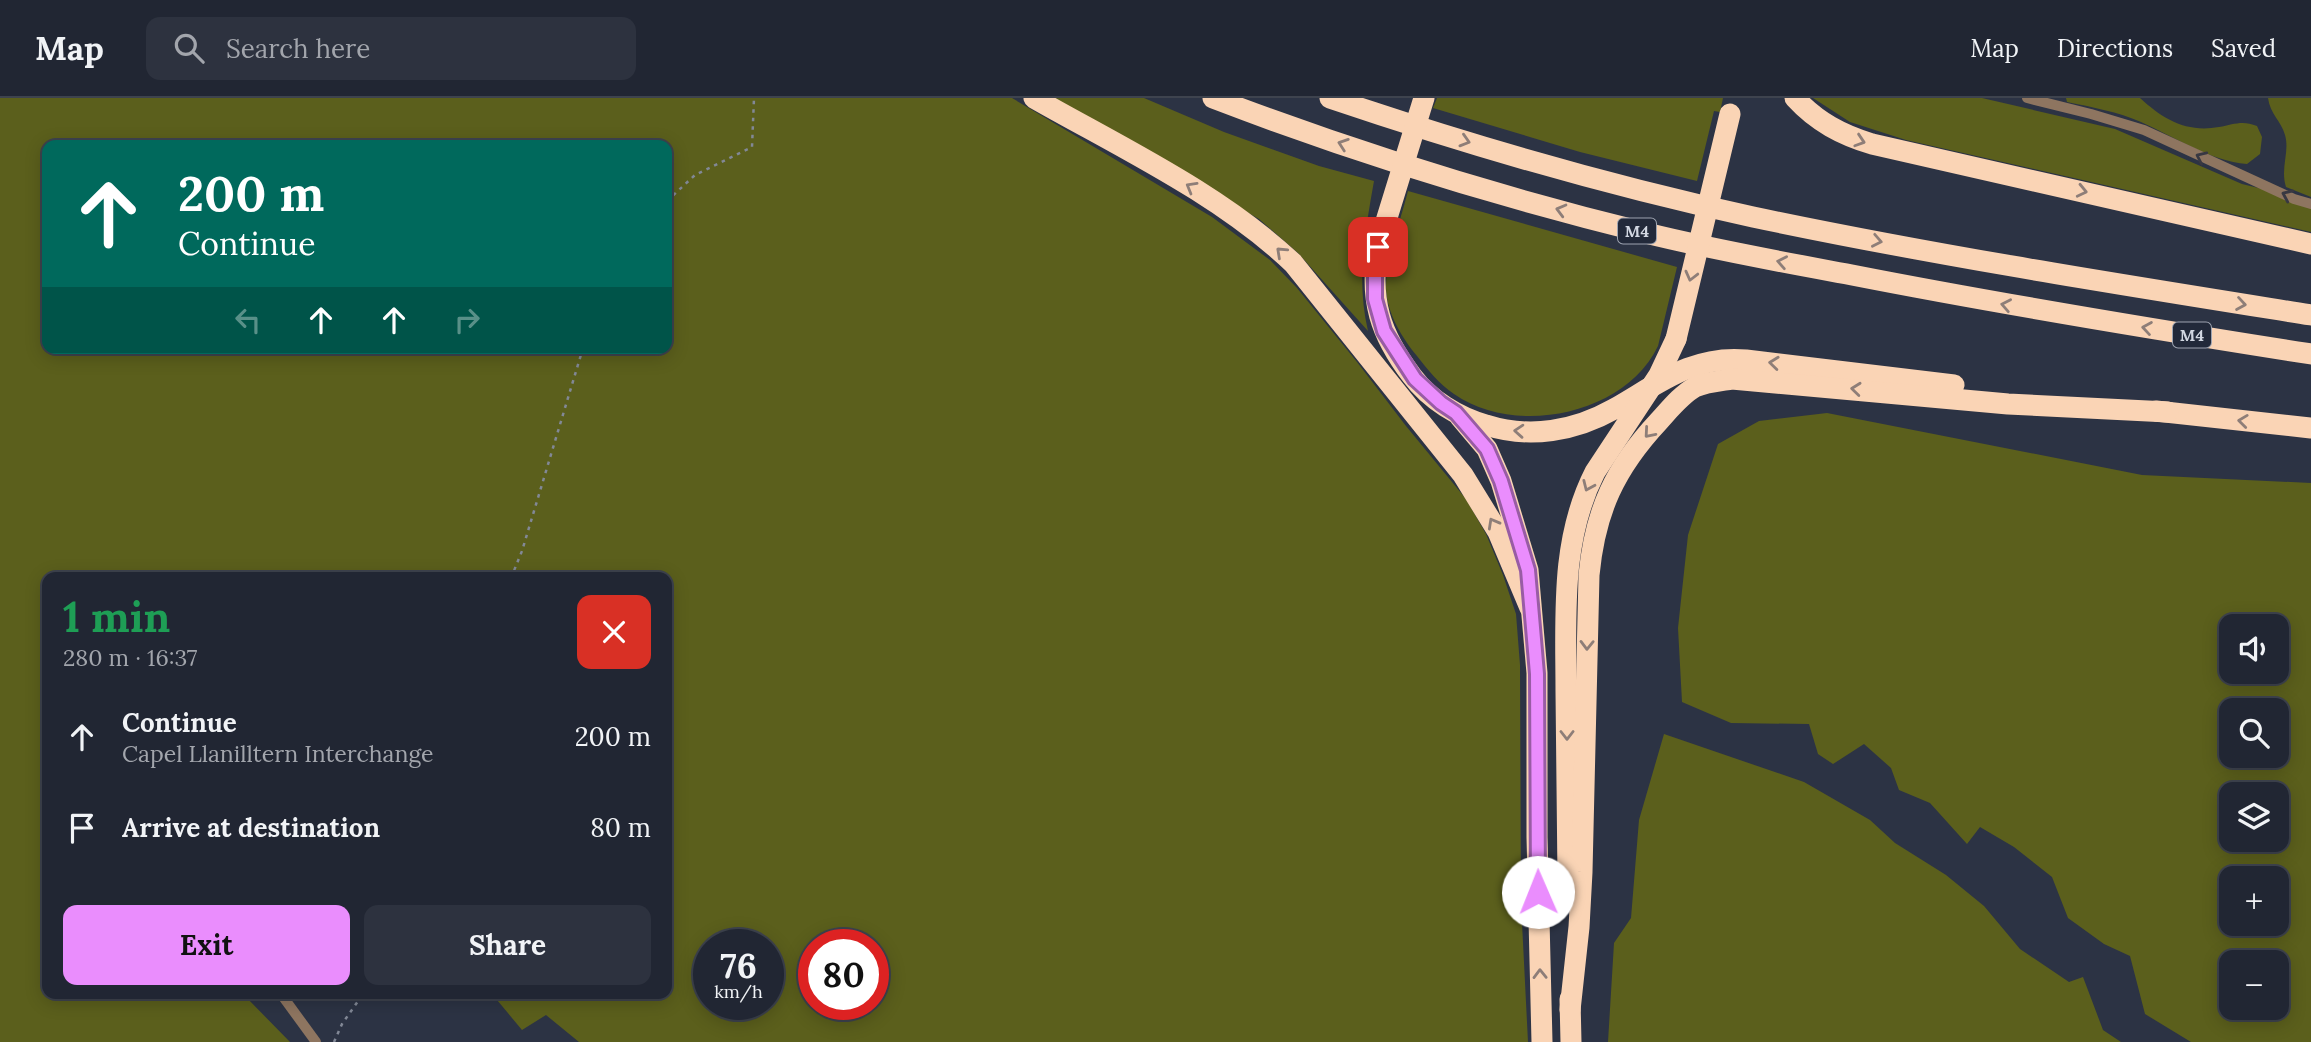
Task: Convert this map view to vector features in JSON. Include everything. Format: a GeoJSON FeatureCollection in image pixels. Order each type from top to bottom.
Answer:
{"type":"FeatureCollection","features":[{"type":"Feature","properties":{"kind":"highway"},"geometry":{"type":"LineString","coordinates":[[1034,98],[1196,189],[1271,242],[1367,338],[1441,403],[1474,422],[1497,429],[1518,432],[1564,429],[1612,410],[1686,367],[1732,358],[2311,428]]}},
{"type":"Feature","properties":{"kind":"highway","name":"M4"},"geometry":{"type":"LineString","coordinates":[[1213,98],[1419,169],[1646,233],[1720,250],[2015,307],[2311,354]]}},
{"type":"Feature","properties":{"kind":"highway","name":"M4"},"geometry":{"type":"LineString","coordinates":[[1330,98],[1528,160],[1752,216],[2003,266],[2311,315]]}},
{"type":"Feature","properties":{"kind":"highway"},"geometry":{"type":"LineString","coordinates":[[1415,379],[1391,345],[1379,315],[1375,284],[1378,247],[1424,98]]}},
{"type":"Feature","properties":{"kind":"highway"},"geometry":{"type":"LineString","coordinates":[[1796,98],[1823,123],[1845,136],[1872,144],[2311,244]]}},
{"type":"Feature","properties":{"kind":"highway"},"geometry":{"type":"LineString","coordinates":[[1571,1042],[1566,708],[1570,550],[1580,507],[1594,472],[1666,362],[1676,339],[1732,106]]}},
{"type":"Feature","properties":{"kind":"highway"},"geometry":{"type":"LineString","coordinates":[[1311,284],[1469,483],[1498,532],[1530,608]]}},
{"type":"Feature","properties":{"kind":"highway"},"geometry":{"type":"LineString","coordinates":[[1570,1010],[1581,886],[1591,548],[1603,504],[1621,468],[1651,429],[1682,396],[1695,387],[1732,379],[2008,404],[2168,412]]}},
{"type":"Feature","properties":{"kind":"highway"},"geometry":{"type":"LineString","coordinates":[[1456,413],[1487,449],[1501,481],[1528,570],[1537,674],[1537,837],[1542,1042]]}},
{"type":"Feature","properties":{"kind":"lane"},"geometry":{"type":"LineString","coordinates":[[2027,98],[2144,131],[2294,199],[2311,204]]}},
{"type":"Feature","properties":{"kind":"lane"},"geometry":{"type":"LineString","coordinates":[[285,999],[316,1042]]}},
{"type":"Feature","properties":{"kind":"path"},"geometry":{"type":"LineString","coordinates":[[672,196],[695,175],[752,147],[754,98]]}},
{"type":"Feature","properties":{"kind":"path"},"geometry":{"type":"LineString","coordinates":[[513,572],[581,354]]}},
{"type":"Feature","properties":{"kind":"path"},"geometry":{"type":"LineString","coordinates":[[334,1042],[342,1024],[360,999]]}},
{"type":"Feature","properties":{"kind":"green space"},"geometry":{"type":"Polygon","coordinates":[[[0,98],[1012,98],[1212,217],[1270,260],[1297,288],[1466,499],[1486,534],[1516,614],[1520,665],[1521,903],[1528,1042],[579,1042],[546,1015],[522,1030],[496,999],[672,999],[672,572],[42,572],[42,999],[248,999],[290,1042],[0,1042],[0,98]]]}},
{"type":"Feature","properties":{"kind":"green space"},"geometry":{"type":"Polygon","coordinates":[[[1048,98],[1144,98],[1224,132],[1319,166],[1374,181],[1362,275],[1368,331],[1298,253],[1259,219],[1048,98]]]}},
{"type":"Feature","properties":{"kind":"green space"},"geometry":{"type":"Polygon","coordinates":[[[1437,98],[1723,98],[1720,112],[1714,111],[1697,181],[1580,152],[1433,108],[1437,98]]]}},
{"type":"Feature","properties":{"kind":"green space"},"geometry":{"type":"Polygon","coordinates":[[[1813,98],[1982,98],[2115,129],[2242,184],[2311,201],[2311,232],[1906,140],[1850,122],[1813,98]]]}},
{"type":"Feature","properties":{"kind":"green space"},"geometry":{"type":"Polygon","coordinates":[[[2066,98],[2140,98],[2166,118],[2196,128],[2252,124],[2257,126],[2262,137],[2260,154],[2247,164],[2233,162],[2193,148],[2132,118],[2067,102],[2066,98]]]}},
{"type":"Feature","properties":{"kind":"green space"},"geometry":{"type":"Polygon","coordinates":[[[2268,98],[2311,98],[2311,197],[2286,187],[2285,135],[2268,98]]]}},
{"type":"Feature","properties":{"kind":"green space"},"geometry":{"type":"Polygon","coordinates":[[[1408,191],[1677,267],[1658,346],[1642,370],[1621,389],[1595,403],[1566,412],[1537,416],[1507,414],[1479,407],[1454,394],[1430,372],[1406,341],[1392,316],[1387,298],[1388,266],[1408,191]]]}},
{"type":"Feature","properties":{"kind":"green space"},"geometry":{"type":"Polygon","coordinates":[[[1827,413],[2142,475],[2311,483],[2311,1042],[2191,1042],[2145,1014],[2130,956],[2104,944],[2068,918],[2052,877],[2014,847],[1980,827],[1967,844],[1930,803],[1899,790],[1891,768],[1864,744],[1833,764],[1818,754],[1809,724],[1731,723],[1682,702],[1678,628],[1688,535],[1718,444],[1759,421],[1827,413]]]}},
{"type":"Feature","properties":{"kind":"green space"},"geometry":{"type":"Polygon","coordinates":[[[1664,734],[1804,782],[1870,820],[1895,843],[1946,875],[1984,906],[2020,949],[2069,982],[2083,977],[2103,1030],[2121,1042],[1608,1042],[1614,943],[1631,918],[1639,820],[1664,734]]]}},
{"type":"Feature","properties":{"kind":"route"},"geometry":{"type":"LineString","coordinates":[[1378,247],[1375,299],[1384,331],[1403,363],[1424,390],[1456,413],[1487,449],[1501,481],[1528,570],[1537,674],[1538,892]]}}]}
